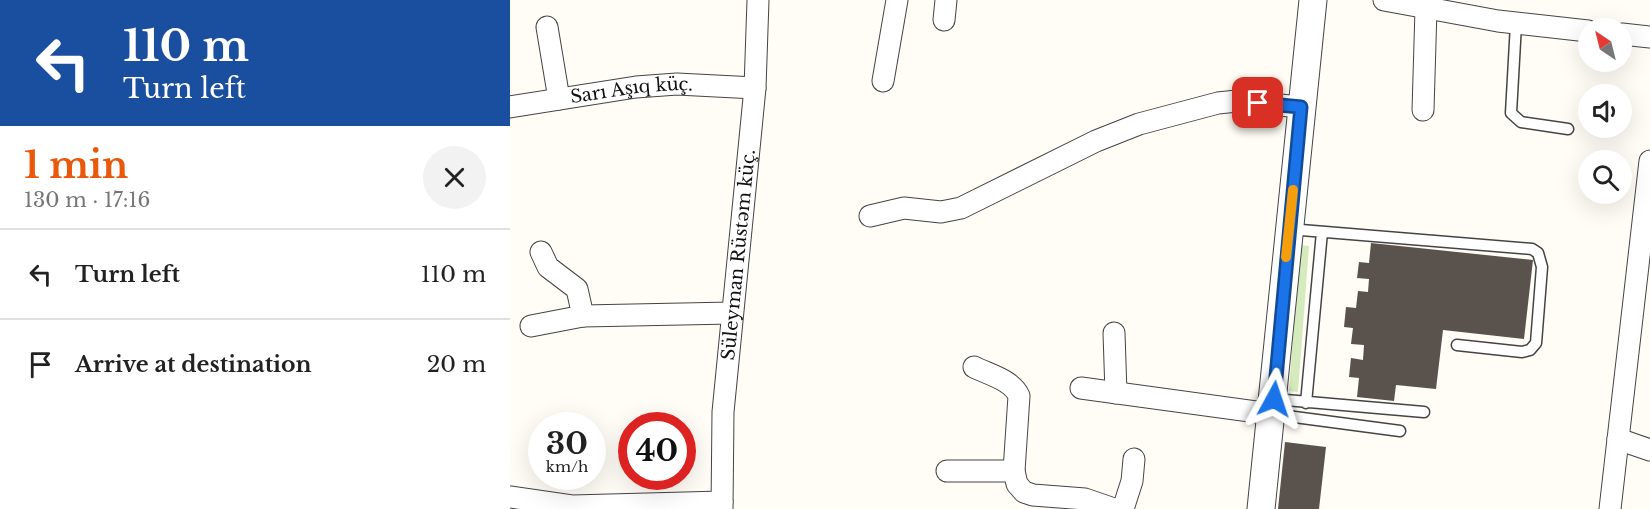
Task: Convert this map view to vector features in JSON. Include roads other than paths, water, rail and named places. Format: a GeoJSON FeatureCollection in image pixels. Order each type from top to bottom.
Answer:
{"type":"FeatureCollection","features":[{"type":"Feature","properties":{"kind":"street","name":"Süleyman Rüstəm küç."},"geometry":{"type":"LineString","coordinates":[[722,506],[723,412],[755,88],[758,0]]}},
{"type":"Feature","properties":{"kind":"street"},"geometry":{"type":"LineString","coordinates":[[883,81],[897,0]]}},
{"type":"Feature","properties":{"kind":"street"},"geometry":{"type":"LineString","coordinates":[[1261,509],[1313,0]]}},
{"type":"Feature","properties":{"kind":"street"},"geometry":{"type":"LineString","coordinates":[[1384,0],[1516,24],[1578,30]]}},
{"type":"Feature","properties":{"kind":"street"},"geometry":{"type":"LineString","coordinates":[[1423,110],[1426,9]]}},
{"type":"Feature","properties":{"kind":"street"},"geometry":{"type":"LineString","coordinates":[[547,27],[560,99]]}},
{"type":"Feature","properties":{"kind":"street"},"geometry":{"type":"LineString","coordinates":[[1632,35],[1650,37]]}},
{"type":"Feature","properties":{"kind":"street","name":"Sarı Aşıq küç."},"geometry":{"type":"LineString","coordinates":[[510,107],[636,87],[677,84],[755,88]]}},
{"type":"Feature","properties":{"kind":"street"},"geometry":{"type":"LineString","coordinates":[[870,216],[904,208],[941,212],[961,208],[1107,137],[1139,124],[1218,103],[1237,101],[1301,107]]}},
{"type":"Feature","properties":{"kind":"street"},"geometry":{"type":"LineString","coordinates":[[1610,509],[1650,161]]}},
{"type":"Feature","properties":{"kind":"street"},"geometry":{"type":"LineString","coordinates":[[541,252],[548,267],[577,289],[583,316]]}},
{"type":"Feature","properties":{"kind":"street"},"geometry":{"type":"LineString","coordinates":[[531,326],[583,316],[732,313]]}},
{"type":"Feature","properties":{"kind":"street"},"geometry":{"type":"LineString","coordinates":[[1114,333],[1116,393]]}},
{"type":"Feature","properties":{"kind":"street"},"geometry":{"type":"LineString","coordinates":[[974,368],[1016,388],[1019,396],[1014,471],[1017,484],[1024,492],[1033,495],[1085,499],[1114,509]]}},
{"type":"Feature","properties":{"kind":"street"},"geometry":{"type":"LineString","coordinates":[[1081,388],[1273,406]]}},
{"type":"Feature","properties":{"kind":"street"},"geometry":{"type":"LineString","coordinates":[[1618,440],[1650,450]]}},
{"type":"Feature","properties":{"kind":"street"},"geometry":{"type":"LineString","coordinates":[[1123,509],[1132,481],[1134,459]]}},
{"type":"Feature","properties":{"kind":"street"},"geometry":{"type":"LineString","coordinates":[[947,471],[1014,471]]}},
{"type":"Feature","properties":{"kind":"street"},"geometry":{"type":"LineString","coordinates":[[510,497],[572,506],[722,506]]}},
{"type":"Feature","properties":{"kind":"lane"},"geometry":{"type":"LineString","coordinates":[[1516,24],[1511,112],[1521,122],[1568,129]]}},
{"type":"Feature","properties":{"kind":"lane"},"geometry":{"type":"LineString","coordinates":[[1288,229],[1532,249],[1538,252],[1542,267],[1536,343],[1530,350],[1522,352],[1457,345]]}},
{"type":"Feature","properties":{"kind":"lane"},"geometry":{"type":"LineString","coordinates":[[1306,403],[1322,232]]}},
{"type":"Feature","properties":{"kind":"lane"},"geometry":{"type":"LineString","coordinates":[[1273,406],[1306,403],[1424,412]]}},
{"type":"Feature","properties":{"kind":"lane"},"geometry":{"type":"LineString","coordinates":[[1273,406],[1400,431]]}}]}
